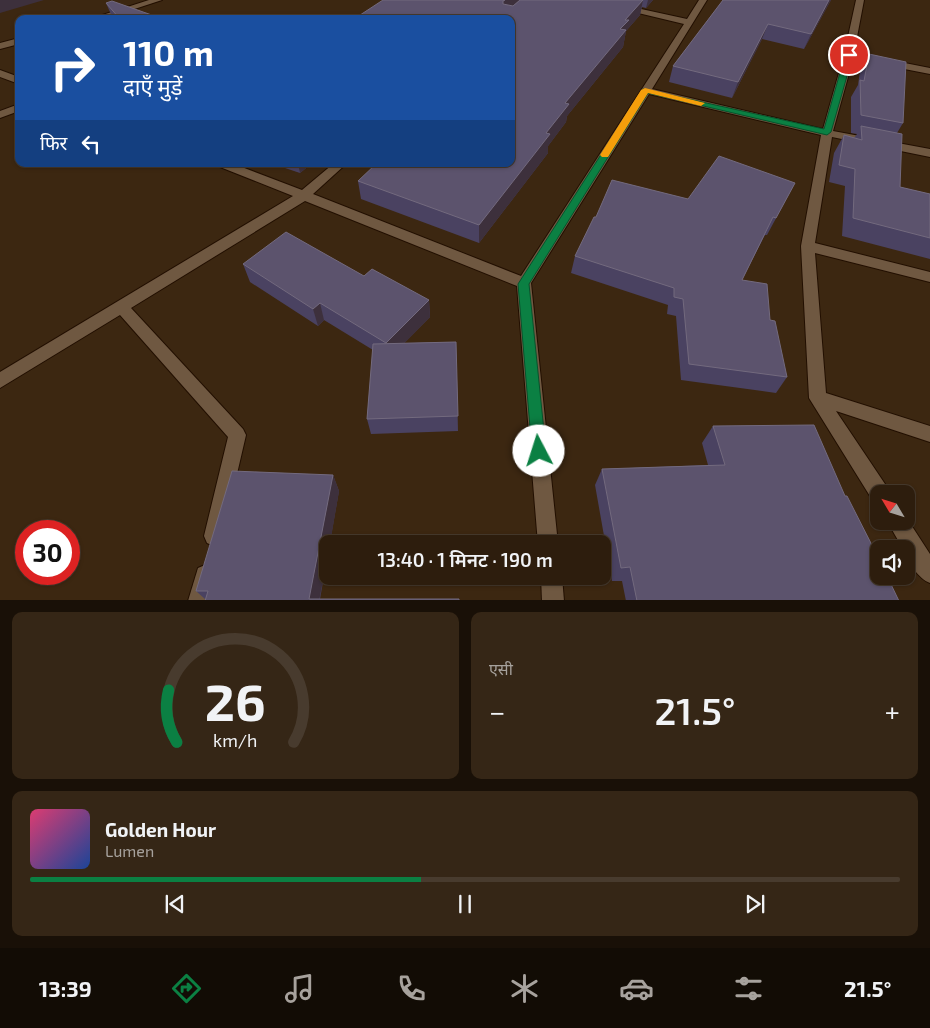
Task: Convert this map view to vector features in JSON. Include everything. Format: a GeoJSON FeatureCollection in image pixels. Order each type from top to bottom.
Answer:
{"type":"FeatureCollection","features":[{"type":"Feature","properties":{"kind":"street"},"geometry":{"type":"LineString","coordinates":[[108,15],[158,0]]}},
{"type":"Feature","properties":{"kind":"street"},"geometry":{"type":"LineString","coordinates":[[588,0],[688,22]]}},
{"type":"Feature","properties":{"kind":"street"},"geometry":{"type":"LineString","coordinates":[[547,535],[524,284],[703,0]]}},
{"type":"Feature","properties":{"kind":"street"},"geometry":{"type":"LineString","coordinates":[[860,0],[849,55],[827,132],[808,246],[818,398],[874,485]]}},
{"type":"Feature","properties":{"kind":"street"},"geometry":{"type":"LineString","coordinates":[[132,8],[146,13]]}},
{"type":"Feature","properties":{"kind":"street"},"geometry":{"type":"LineString","coordinates":[[0,46],[15,42]]}},
{"type":"Feature","properties":{"kind":"street"},"geometry":{"type":"LineString","coordinates":[[849,55],[930,71]]}},
{"type":"Feature","properties":{"kind":"street"},"geometry":{"type":"LineString","coordinates":[[0,73],[15,79]]}},
{"type":"Feature","properties":{"kind":"street"},"geometry":{"type":"LineString","coordinates":[[645,90],[827,132],[930,153]]}},
{"type":"Feature","properties":{"kind":"street"},"geometry":{"type":"LineString","coordinates":[[0,115],[15,109]]}},
{"type":"Feature","properties":{"kind":"street"},"geometry":{"type":"LineString","coordinates":[[231,167],[524,284]]}},
{"type":"Feature","properties":{"kind":"street"},"geometry":{"type":"LineString","coordinates":[[0,381],[303,196],[337,167]]}},
{"type":"Feature","properties":{"kind":"street"},"geometry":{"type":"LineString","coordinates":[[808,246],[930,277]]}},
{"type":"Feature","properties":{"kind":"street"},"geometry":{"type":"LineString","coordinates":[[121,307],[237,436],[199,600]]}},
{"type":"Feature","properties":{"kind":"street"},"geometry":{"type":"LineString","coordinates":[[818,398],[930,434]]}},
{"type":"Feature","properties":{"kind":"street"},"geometry":{"type":"LineString","coordinates":[[903,530],[930,573]]}},
{"type":"Feature","properties":{"kind":"street"},"geometry":{"type":"LineString","coordinates":[[552,585],[553,600]]}},
{"type":"Feature","properties":{"kind":"building"},"geometry":{"type":"Polygon","coordinates":[[[383,0],[505,0],[503,4],[513,6],[520,0],[643,0],[625,20],[629,20],[620,29],[626,30],[565,103],[569,104],[546,133],[550,134],[479,225],[358,181],[373,167],[515,167],[515,15],[360,15],[383,0]]]}},
{"type":"Feature","properties":{"kind":"building"},"geometry":{"type":"Polygon","coordinates":[[[723,0],[829,0],[811,34],[768,24],[738,82],[673,66],[723,0]]]}},
{"type":"Feature","properties":{"kind":"building"},"geometry":{"type":"Polygon","coordinates":[[[112,1],[152,15],[116,15],[106,3],[112,1]]]}},
{"type":"Feature","properties":{"kind":"building"},"geometry":{"type":"Polygon","coordinates":[[[869,54],[906,62],[903,123],[861,115],[860,80],[864,81],[869,54]]]}},
{"type":"Feature","properties":{"kind":"building"},"geometry":{"type":"Polygon","coordinates":[[[861,126],[902,134],[900,187],[930,194],[930,238],[853,218],[855,169],[839,165],[844,135],[862,140],[861,126]]]}},
{"type":"Feature","properties":{"kind":"building"},"geometry":{"type":"Polygon","coordinates":[[[719,156],[795,183],[776,218],[773,217],[742,280],[767,284],[770,320],[775,321],[787,377],[689,364],[683,299],[674,297],[674,288],[575,256],[594,217],[596,217],[612,180],[688,199],[719,156]]]}},
{"type":"Feature","properties":{"kind":"building"},"geometry":{"type":"Polygon","coordinates":[[[286,232],[364,276],[372,269],[429,300],[386,343],[320,303],[313,309],[243,264],[286,232]]]}},
{"type":"Feature","properties":{"kind":"building"},"geometry":{"type":"Polygon","coordinates":[[[456,342],[458,416],[367,419],[373,344],[456,342]]]}},
{"type":"Feature","properties":{"kind":"building"},"geometry":{"type":"Polygon","coordinates":[[[814,425],[845,496],[847,496],[870,541],[870,585],[891,585],[899,600],[637,600],[630,567],[621,568],[602,469],[725,465],[713,426],[814,425]]]}},
{"type":"Feature","properties":{"kind":"building"},"geometry":{"type":"Polygon","coordinates":[[[232,471],[333,475],[321,535],[319,535],[319,547],[309,599],[459,600],[205,600],[208,591],[196,591],[232,471]]]}},
{"type":"Feature","properties":{"kind":"slow traffic"},"geometry":{"type":"LineString","coordinates":[[605,155],[645,90],[701,103]]}},
{"type":"Feature","properties":{"kind":"route"},"geometry":{"type":"LineString","coordinates":[[539,451],[524,284],[645,90],[827,132],[849,55]]}}]}
